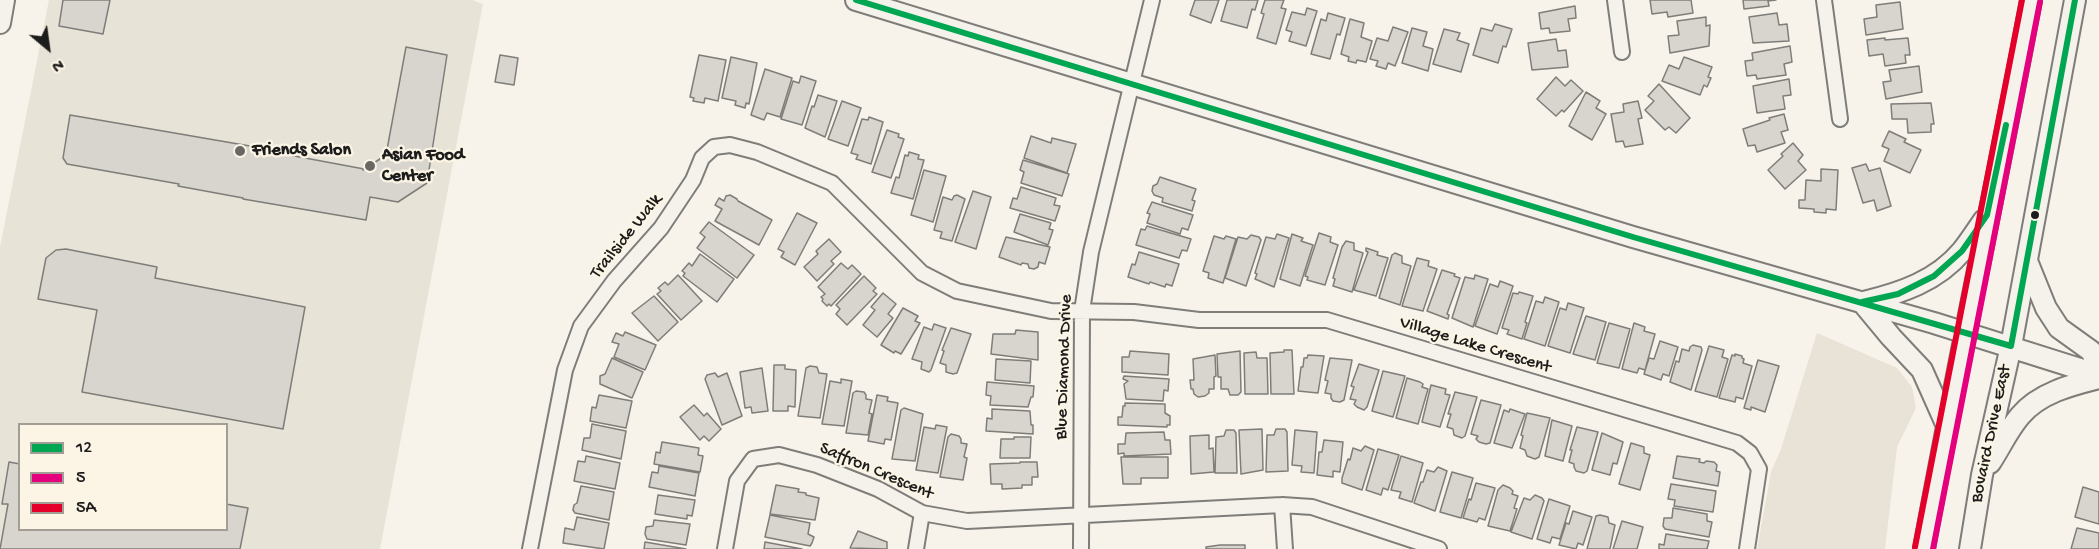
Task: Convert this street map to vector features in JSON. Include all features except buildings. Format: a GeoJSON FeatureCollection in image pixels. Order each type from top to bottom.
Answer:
{"type":"FeatureCollection","features":[{"type":"Feature","properties":{"kind":"main road"},"geometry":{"type":"LineString","coordinates":[[0,23],[4,0]]}},
{"type":"Feature","properties":{"kind":"main road"},"geometry":{"type":"LineString","coordinates":[[856,0],[1633,237],[2011,346],[2099,376]]}},
{"type":"Feature","properties":{"kind":"main road"},"geometry":{"type":"LineString","coordinates":[[1924,549],[1967,333],[1987,215],[2031,0]]}},
{"type":"Feature","properties":{"kind":"main road","name":"Bovaird Drive East"},"geometry":{"type":"LineString","coordinates":[[1970,549],[1982,475],[2011,346],[2075,0]]}},
{"type":"Feature","properties":{"kind":"main road"},"geometry":{"type":"LineString","coordinates":[[1862,302],[1898,294],[1934,276],[1962,251],[1987,215]]}},
{"type":"Feature","properties":{"kind":"main road"},"geometry":{"type":"LineString","coordinates":[[2027,261],[2046,308],[2059,328],[2091,351],[2099,367]]}},
{"type":"Feature","properties":{"kind":"main road"},"geometry":{"type":"LineString","coordinates":[[1862,302],[1891,338],[1922,370],[1947,426]]}},
{"type":"Feature","properties":{"kind":"main road"},"geometry":{"type":"LineString","coordinates":[[1982,475],[2020,416],[2035,402],[2069,386],[2099,376]]}},
{"type":"Feature","properties":{"kind":"street","name":"Blue Diamond Drive"},"geometry":{"type":"LineString","coordinates":[[1081,549],[1082,311],[1091,252],[1152,0]]}},
{"type":"Feature","properties":{"kind":"street"},"geometry":{"type":"LineString","coordinates":[[1615,0],[1622,52]]}},
{"type":"Feature","properties":{"kind":"street"},"geometry":{"type":"LineString","coordinates":[[1824,0],[1840,119]]}},
{"type":"Feature","properties":{"kind":"street","name":"Trailside Walk"},"geometry":{"type":"LineString","coordinates":[[530,549],[565,370],[581,326],[614,280],[661,228],[693,180],[702,158],[714,147],[730,145],[757,152],[832,183],[922,273],[957,291],[1051,311],[1082,311]]}},
{"type":"Feature","properties":{"kind":"street","name":"Village Lake Crescent"},"geometry":{"type":"LineString","coordinates":[[1082,311],[1134,312],[1199,320],[1327,320],[1737,443],[1750,453],[1759,469],[1747,549]]}},
{"type":"Feature","properties":{"kind":"street","name":"Saffron Crescent"},"geometry":{"type":"LineString","coordinates":[[725,549],[737,481],[753,459],[778,455],[817,465],[878,489],[922,513],[967,521],[1081,516]]}},
{"type":"Feature","properties":{"kind":"street"},"geometry":{"type":"LineString","coordinates":[[1081,516],[1282,505],[1312,507],[1439,549]]}},
{"type":"Feature","properties":{"kind":"street"},"geometry":{"type":"LineString","coordinates":[[1282,505],[1285,549]]}},
{"type":"Feature","properties":{"kind":"street"},"geometry":{"type":"LineString","coordinates":[[916,549],[922,513]]}},
{"type":"Feature","properties":{"kind":"shaded area"},"geometry":{"type":"Polygon","coordinates":[[[49,0],[472,0],[483,4],[380,549],[0,549],[0,247],[49,0]]]}},
{"type":"Feature","properties":{"kind":"shaded area"},"geometry":{"type":"Polygon","coordinates":[[[1817,333],[1897,368],[1912,387],[1916,408],[1897,447],[1885,549],[1757,549],[1771,472],[1781,449],[1817,333]]]}},
{"type":"Feature","properties":{"kind":"transit line","name":"12"},"geometry":{"type":"LineString","coordinates":[[856,0],[1633,237],[2011,346],[2075,0]]}},
{"type":"Feature","properties":{"kind":"transit line","name":"5A"},"geometry":{"type":"LineString","coordinates":[[1915,547],[2022,0]]}},
{"type":"Feature","properties":{"kind":"transit line","name":"5"},"geometry":{"type":"LineString","coordinates":[[1933,549],[2040,2]]}},
{"type":"Feature","properties":{"kind":"transit line","name":"12"},"geometry":{"type":"LineString","coordinates":[[1862,302],[1898,294],[1934,276],[1962,251],[1987,215],[2006,125]]}},
{"type":"Feature","properties":{"kind":"place","name":"Friends Salon"},"geometry":{"type":"Point","coordinates":[240,151]}},
{"type":"Feature","properties":{"kind":"place","name":"Asian Food Center"},"geometry":{"type":"Point","coordinates":[370,166]}}]}
